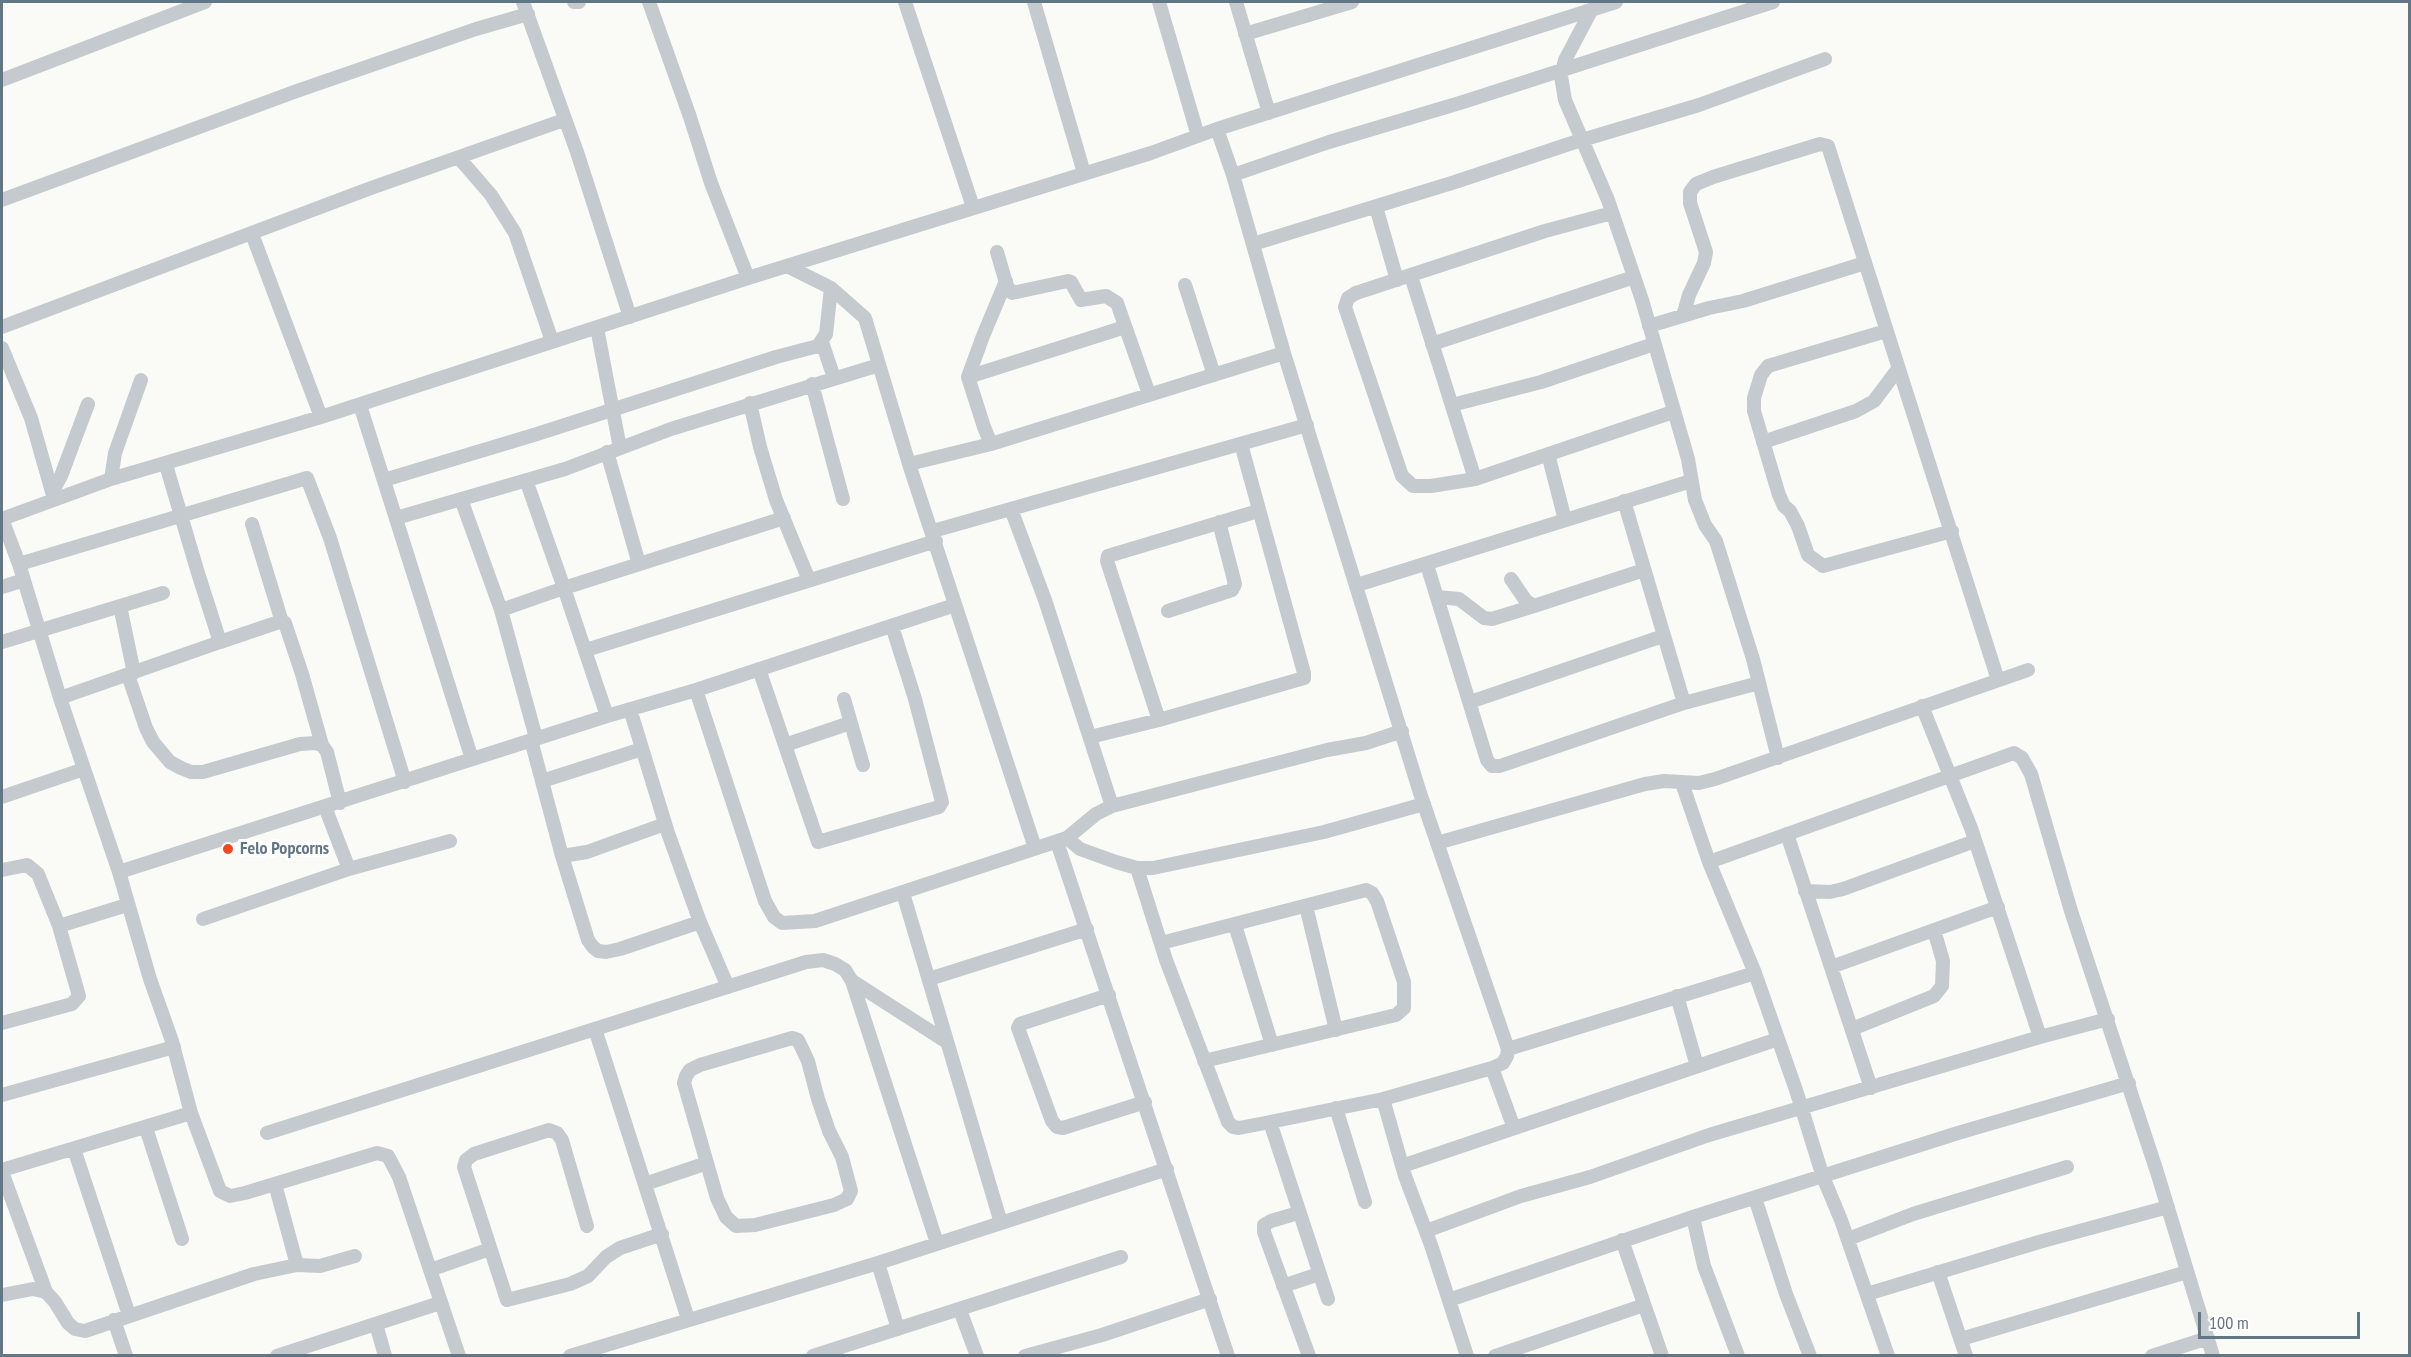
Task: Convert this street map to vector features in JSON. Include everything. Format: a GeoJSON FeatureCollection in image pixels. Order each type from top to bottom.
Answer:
{"type":"FeatureCollection","features":[{"type":"Feature","properties":{"kind":"street"},"geometry":{"type":"LineString","coordinates":[[2,80],[205,2]]}},
{"type":"Feature","properties":{"kind":"street"},"geometry":{"type":"LineString","coordinates":[[574,2],[579,2]]}},
{"type":"Feature","properties":{"kind":"street"},"geometry":{"type":"LineString","coordinates":[[649,2],[711,183],[747,278]]}},
{"type":"Feature","properties":{"kind":"street"},"geometry":{"type":"LineString","coordinates":[[905,2],[973,207]]}},
{"type":"Feature","properties":{"kind":"street"},"geometry":{"type":"LineString","coordinates":[[1034,2],[1084,173]]}},
{"type":"Feature","properties":{"kind":"street"},"geometry":{"type":"LineString","coordinates":[[1159,2],[1198,136]]}},
{"type":"Feature","properties":{"kind":"street"},"geometry":{"type":"LineString","coordinates":[[1236,2],[1269,113]]}},
{"type":"Feature","properties":{"kind":"street"},"geometry":{"type":"LineString","coordinates":[[1245,34],[1352,2]]}},
{"type":"Feature","properties":{"kind":"street"},"geometry":{"type":"LineString","coordinates":[[459,1356],[399,1177],[388,1156],[378,1153],[230,1196],[220,1191],[190,1113],[174,1047],[119,872],[60,698],[19,564],[2,519],[53,496],[166,465],[360,405],[747,278],[1151,153],[1217,129],[1616,2]]}},
{"type":"Feature","properties":{"kind":"street"},"geometry":{"type":"LineString","coordinates":[[1233,175],[1329,142],[1463,102],[1773,2]]}},
{"type":"Feature","properties":{"kind":"street"},"geometry":{"type":"LineString","coordinates":[[2,200],[294,92],[476,28],[525,8],[630,317]]}},
{"type":"Feature","properties":{"kind":"street"},"geometry":{"type":"LineString","coordinates":[[1592,9],[1572,44],[1563,69],[1561,76],[1565,100],[1612,213],[1634,278],[1688,459],[1697,507],[1716,541],[1759,683],[1778,758]]}},
{"type":"Feature","properties":{"kind":"street"},"geometry":{"type":"LineString","coordinates":[[1253,244],[1376,207],[1583,139],[1699,105],[1825,59]]}},
{"type":"Feature","properties":{"kind":"street"},"geometry":{"type":"LineString","coordinates":[[2,327],[382,184],[564,120]]}},
{"type":"Feature","properties":{"kind":"street"},"geometry":{"type":"LineString","coordinates":[[1137,868],[1161,943],[1204,1061],[1228,1122],[1233,1127],[1239,1128],[1383,1098],[1503,1063],[1508,1049],[1424,804],[1284,354],[1233,175],[1217,129]]}},
{"type":"Feature","properties":{"kind":"street"},"geometry":{"type":"LineString","coordinates":[[1683,316],[1689,295],[1704,263],[1706,252],[1690,204],[1690,192],[1696,184],[1820,144],[1828,146],[1998,680]]}},
{"type":"Feature","properties":{"kind":"street"},"geometry":{"type":"LineString","coordinates":[[459,158],[491,195],[515,233],[552,341]]}},
{"type":"Feature","properties":{"kind":"street"},"geometry":{"type":"LineString","coordinates":[[1376,207],[1397,280]]}},
{"type":"Feature","properties":{"kind":"street"},"geometry":{"type":"LineString","coordinates":[[1612,213],[1545,231],[1356,293],[1348,298],[1345,308],[1402,476],[1413,486],[1431,486],[1475,479],[1673,412]]}},
{"type":"Feature","properties":{"kind":"street"},"geometry":{"type":"LineString","coordinates":[[252,234],[321,417]]}},
{"type":"Feature","properties":{"kind":"street"},"geometry":{"type":"LineString","coordinates":[[997,252],[1009,291],[1015,294],[1068,280],[1081,300],[1106,296],[1117,303],[1149,394]]}},
{"type":"Feature","properties":{"kind":"street"},"geometry":{"type":"LineString","coordinates":[[1649,326],[1743,301],[1865,263]]}},
{"type":"Feature","properties":{"kind":"street"},"geometry":{"type":"LineString","coordinates":[[787,266],[831,288],[865,318],[909,464],[1035,848]]}},
{"type":"Feature","properties":{"kind":"street"},"geometry":{"type":"LineString","coordinates":[[1412,276],[1475,479]]}},
{"type":"Feature","properties":{"kind":"street"},"geometry":{"type":"LineString","coordinates":[[1432,344],[1634,278]]}},
{"type":"Feature","properties":{"kind":"street"},"geometry":{"type":"LineString","coordinates":[[991,444],[968,376],[982,336],[1006,281]]}},
{"type":"Feature","properties":{"kind":"street"},"geometry":{"type":"LineString","coordinates":[[1185,285],[1215,375]]}},
{"type":"Feature","properties":{"kind":"street"},"geometry":{"type":"LineString","coordinates":[[384,480],[818,346],[826,334],[831,288]]}},
{"type":"Feature","properties":{"kind":"street"},"geometry":{"type":"LineString","coordinates":[[968,376],[1125,327]]}},
{"type":"Feature","properties":{"kind":"street"},"geometry":{"type":"LineString","coordinates":[[597,328],[613,409],[613,450],[639,564]]}},
{"type":"Feature","properties":{"kind":"street"},"geometry":{"type":"LineString","coordinates":[[1886,331],[1768,366],[1761,375],[1754,398],[1754,411],[1784,506],[1790,511],[1798,526],[1808,555],[1823,566],[1952,531]]}},
{"type":"Feature","properties":{"kind":"street"},"geometry":{"type":"LineString","coordinates":[[822,342],[834,378]]}},
{"type":"Feature","properties":{"kind":"street"},"geometry":{"type":"LineString","coordinates":[[1452,405],[1541,382],[1654,344]]}},
{"type":"Feature","properties":{"kind":"street"},"geometry":{"type":"LineString","coordinates":[[2,348],[31,418],[53,496]]}},
{"type":"Feature","properties":{"kind":"street"},"geometry":{"type":"LineString","coordinates":[[909,464],[991,444],[1284,354]]}},
{"type":"Feature","properties":{"kind":"street"},"geometry":{"type":"LineString","coordinates":[[396,518],[526,480],[750,404],[879,365]]}},
{"type":"Feature","properties":{"kind":"street"},"geometry":{"type":"LineString","coordinates":[[1763,442],[1856,411],[1874,400],[1898,369]]}},
{"type":"Feature","properties":{"kind":"street"},"geometry":{"type":"LineString","coordinates":[[111,479],[115,453],[141,380]]}},
{"type":"Feature","properties":{"kind":"street"},"geometry":{"type":"LineString","coordinates":[[812,384],[843,499]]}},
{"type":"Feature","properties":{"kind":"street"},"geometry":{"type":"LineString","coordinates":[[53,496],[88,404]]}},
{"type":"Feature","properties":{"kind":"street"},"geometry":{"type":"LineString","coordinates":[[750,404],[776,500],[809,580]]}},
{"type":"Feature","properties":{"kind":"street"},"geometry":{"type":"LineString","coordinates":[[360,405],[472,759]]}},
{"type":"Feature","properties":{"kind":"street"},"geometry":{"type":"LineString","coordinates":[[586,650],[809,580],[1011,509],[1307,425]]}},
{"type":"Feature","properties":{"kind":"street"},"geometry":{"type":"LineString","coordinates":[[1090,738],[1304,678],[1241,444]]}},
{"type":"Feature","properties":{"kind":"street"},"geometry":{"type":"LineString","coordinates":[[1548,454],[1565,520]]}},
{"type":"Feature","properties":{"kind":"street"},"geometry":{"type":"LineString","coordinates":[[166,465],[220,642]]}},
{"type":"Feature","properties":{"kind":"street"},"geometry":{"type":"LineString","coordinates":[[19,564],[301,479],[309,480],[330,538],[405,782]]}},
{"type":"Feature","properties":{"kind":"street"},"geometry":{"type":"LineString","coordinates":[[526,480],[607,716]]}},
{"type":"Feature","properties":{"kind":"street"},"geometry":{"type":"LineString","coordinates":[[1357,585],[1691,481]]}},
{"type":"Feature","properties":{"kind":"street"},"geometry":{"type":"LineString","coordinates":[[461,499],[501,610],[534,739],[542,781],[588,940],[598,951],[620,949],[700,922]]}},
{"type":"Feature","properties":{"kind":"street"},"geometry":{"type":"LineString","coordinates":[[1624,501],[1684,703]]}},
{"type":"Feature","properties":{"kind":"street"},"geometry":{"type":"LineString","coordinates":[[1011,509],[1045,600],[1112,806]]}},
{"type":"Feature","properties":{"kind":"street"},"geometry":{"type":"LineString","coordinates":[[1159,720],[1107,561],[1108,556],[1258,511]]}},
{"type":"Feature","properties":{"kind":"street"},"geometry":{"type":"LineString","coordinates":[[501,610],[784,518]]}},
{"type":"Feature","properties":{"kind":"street"},"geometry":{"type":"LineString","coordinates":[[1168,611],[1232,590],[1235,584],[1219,522]]}},
{"type":"Feature","properties":{"kind":"street"},"geometry":{"type":"LineString","coordinates":[[252,524],[282,622],[285,623],[303,674],[340,803]]}},
{"type":"Feature","properties":{"kind":"street"},"geometry":{"type":"LineString","coordinates":[[1427,565],[1486,760],[1492,766],[1500,766],[1684,703],[1759,683]]}},
{"type":"Feature","properties":{"kind":"street"},"geometry":{"type":"LineString","coordinates":[[1437,597],[1459,598],[1484,618],[1492,619],[1644,570]]}},
{"type":"Feature","properties":{"kind":"street"},"geometry":{"type":"LineString","coordinates":[[1511,579],[1526,601],[1534,606]]}},
{"type":"Feature","properties":{"kind":"street"},"geometry":{"type":"LineString","coordinates":[[2,587],[24,580]]}},
{"type":"Feature","properties":{"kind":"street"},"geometry":{"type":"LineString","coordinates":[[2,642],[163,593]]}},
{"type":"Feature","properties":{"kind":"street"},"geometry":{"type":"LineString","coordinates":[[120,606],[131,674],[146,729],[153,742],[170,762],[191,772],[203,772],[308,742],[322,745]]}},
{"type":"Feature","properties":{"kind":"street"},"geometry":{"type":"LineString","coordinates":[[119,872],[955,606]]}},
{"type":"Feature","properties":{"kind":"street"},"geometry":{"type":"LineString","coordinates":[[60,698],[282,622]]}},
{"type":"Feature","properties":{"kind":"street"},"geometry":{"type":"LineString","coordinates":[[759,669],[818,842],[942,805],[915,699],[892,626]]}},
{"type":"Feature","properties":{"kind":"street"},"geometry":{"type":"LineString","coordinates":[[1470,702],[1663,636]]}},
{"type":"Feature","properties":{"kind":"street"},"geometry":{"type":"LineString","coordinates":[[1437,843],[1645,784],[1664,781],[1699,783],[1715,779],[2028,670]]}},
{"type":"Feature","properties":{"kind":"street"},"geometry":{"type":"LineString","coordinates":[[696,690],[765,901],[774,917],[782,923],[815,921],[1062,840],[1096,814],[1112,806],[1402,732]]}},
{"type":"Feature","properties":{"kind":"street"},"geometry":{"type":"LineString","coordinates":[[844,699],[863,765]]}},
{"type":"Feature","properties":{"kind":"street"},"geometry":{"type":"LineString","coordinates":[[1922,706],[1975,841],[2040,1037]]}},
{"type":"Feature","properties":{"kind":"street"},"geometry":{"type":"LineString","coordinates":[[630,709],[665,824],[700,922],[728,987]]}},
{"type":"Feature","properties":{"kind":"street"},"geometry":{"type":"LineString","coordinates":[[785,745],[850,723]]}},
{"type":"Feature","properties":{"kind":"street"},"geometry":{"type":"LineString","coordinates":[[542,781],[642,749]]}},
{"type":"Feature","properties":{"kind":"street"},"geometry":{"type":"LineString","coordinates":[[1709,862],[2014,753],[2022,758],[2031,774],[2213,1356]]}},
{"type":"Feature","properties":{"kind":"street"},"geometry":{"type":"LineString","coordinates":[[2,797],[84,769]]}},
{"type":"Feature","properties":{"kind":"street"},"geometry":{"type":"LineString","coordinates":[[1682,783],[1709,862],[1755,973],[1823,1177],[1848,1239],[1888,1356]]}},
{"type":"Feature","properties":{"kind":"street"},"geometry":{"type":"LineString","coordinates":[[1062,840],[1080,849],[1137,868],[1170,866],[1324,832],[1424,804]]}},
{"type":"Feature","properties":{"kind":"street"},"geometry":{"type":"LineString","coordinates":[[325,807],[349,869]]}},
{"type":"Feature","properties":{"kind":"street"},"geometry":{"type":"LineString","coordinates":[[562,856],[587,852],[665,824]]}},
{"type":"Feature","properties":{"kind":"street"},"geometry":{"type":"LineString","coordinates":[[1786,834],[1871,1088]]}},
{"type":"Feature","properties":{"kind":"street"},"geometry":{"type":"LineString","coordinates":[[203,919],[349,869],[450,840]]}},
{"type":"Feature","properties":{"kind":"street"},"geometry":{"type":"LineString","coordinates":[[1062,840],[1087,929],[1228,1356]]}},
{"type":"Feature","properties":{"kind":"street"},"geometry":{"type":"LineString","coordinates":[[1806,891],[1830,892],[1843,889],[1975,841]]}},
{"type":"Feature","properties":{"kind":"street"},"geometry":{"type":"LineString","coordinates":[[2,870],[22,865],[32,868],[38,874],[59,926],[79,996],[77,1001],[63,1007],[2,1023]]}},
{"type":"Feature","properties":{"kind":"street"},"geometry":{"type":"LineString","coordinates":[[1161,943],[1366,890],[1372,893],[1380,907],[1404,982],[1404,1008],[1396,1015],[1204,1061]]}},
{"type":"Feature","properties":{"kind":"street"},"geometry":{"type":"LineString","coordinates":[[903,892],[1001,1223]]}},
{"type":"Feature","properties":{"kind":"street"},"geometry":{"type":"LineString","coordinates":[[59,926],[128,905]]}},
{"type":"Feature","properties":{"kind":"street"},"geometry":{"type":"LineString","coordinates":[[1306,906],[1336,1030]]}},
{"type":"Feature","properties":{"kind":"street"},"geometry":{"type":"LineString","coordinates":[[1831,967],[1998,907]]}},
{"type":"Feature","properties":{"kind":"street"},"geometry":{"type":"LineString","coordinates":[[1235,925],[1272,1045]]}},
{"type":"Feature","properties":{"kind":"street"},"geometry":{"type":"LineString","coordinates":[[929,979],[1087,929]]}},
{"type":"Feature","properties":{"kind":"street"},"geometry":{"type":"LineString","coordinates":[[1852,1029],[1934,996],[1942,986],[1943,961],[1934,930]]}},
{"type":"Feature","properties":{"kind":"street"},"geometry":{"type":"LineString","coordinates":[[267,1133],[806,962],[823,960],[845,970],[852,981],[936,1244]]}},
{"type":"Feature","properties":{"kind":"street"},"geometry":{"type":"LineString","coordinates":[[1508,1049],[1755,973]]}},
{"type":"Feature","properties":{"kind":"street"},"geometry":{"type":"LineString","coordinates":[[852,981],[947,1042]]}},
{"type":"Feature","properties":{"kind":"street"},"geometry":{"type":"LineString","coordinates":[[1109,995],[1020,1024],[1018,1028],[1052,1121],[1057,1127],[1063,1128],[1145,1102]]}},
{"type":"Feature","properties":{"kind":"street"},"geometry":{"type":"LineString","coordinates":[[1677,996],[1697,1066]]}},
{"type":"Feature","properties":{"kind":"street"},"geometry":{"type":"LineString","coordinates":[[1426,1231],[1521,1196],[1590,1177],[1708,1136],[2040,1037],[2108,1019]]}},
{"type":"Feature","properties":{"kind":"street"},"geometry":{"type":"LineString","coordinates":[[595,1029],[688,1319]]}},
{"type":"Feature","properties":{"kind":"street"},"geometry":{"type":"LineString","coordinates":[[792,1038],[798,1040],[808,1061],[829,1131],[850,1179],[851,1191],[847,1199],[834,1205],[755,1225],[736,1226],[726,1217],[717,1198],[706,1163],[684,1083],[690,1070],[792,1038]]}},
{"type":"Feature","properties":{"kind":"street"},"geometry":{"type":"LineString","coordinates":[[1402,1166],[1778,1039]]}},
{"type":"Feature","properties":{"kind":"street"},"geometry":{"type":"LineString","coordinates":[[2,1095],[174,1047]]}},
{"type":"Feature","properties":{"kind":"street"},"geometry":{"type":"LineString","coordinates":[[1492,1068],[1514,1128]]}},
{"type":"Feature","properties":{"kind":"street"},"geometry":{"type":"LineString","coordinates":[[1449,1300],[1693,1217],[1958,1133],[2129,1083]]}},
{"type":"Feature","properties":{"kind":"street"},"geometry":{"type":"LineString","coordinates":[[1383,1098],[1402,1166],[1467,1356]]}},
{"type":"Feature","properties":{"kind":"street"},"geometry":{"type":"LineString","coordinates":[[1336,1108],[1365,1202]]}},
{"type":"Feature","properties":{"kind":"street"},"geometry":{"type":"LineString","coordinates":[[190,1113],[2,1171],[46,1292],[56,1302],[68,1323],[75,1329],[85,1331],[254,1274],[297,1265],[320,1266],[355,1256]]}},
{"type":"Feature","properties":{"kind":"street"},"geometry":{"type":"LineString","coordinates":[[1270,1122],[1328,1299]]}},
{"type":"Feature","properties":{"kind":"street"},"geometry":{"type":"LineString","coordinates":[[146,1128],[182,1239]]}},
{"type":"Feature","properties":{"kind":"street"},"geometry":{"type":"LineString","coordinates":[[587,1226],[562,1140],[556,1133],[549,1130],[474,1154],[466,1160],[464,1167],[506,1299],[509,1301],[579,1280],[588,1276],[606,1257],[620,1248],[662,1234]]}},
{"type":"Feature","properties":{"kind":"street"},"geometry":{"type":"LineString","coordinates":[[74,1149],[129,1315]]}},
{"type":"Feature","properties":{"kind":"street"},"geometry":{"type":"LineString","coordinates":[[645,1184],[706,1163]]}},
{"type":"Feature","properties":{"kind":"street"},"geometry":{"type":"LineString","coordinates":[[1848,1239],[1913,1214],[2067,1167]]}},
{"type":"Feature","properties":{"kind":"street"},"geometry":{"type":"LineString","coordinates":[[570,1356],[878,1263],[1167,1169]]}},
{"type":"Feature","properties":{"kind":"street"},"geometry":{"type":"LineString","coordinates":[[275,1184],[297,1265]]}},
{"type":"Feature","properties":{"kind":"street"},"geometry":{"type":"LineString","coordinates":[[1755,1198],[1786,1294],[1810,1356]]}},
{"type":"Feature","properties":{"kind":"street"},"geometry":{"type":"LineString","coordinates":[[1867,1294],[2039,1242],[2168,1207]]}},
{"type":"Feature","properties":{"kind":"street"},"geometry":{"type":"LineString","coordinates":[[1298,1213],[1264,1225],[1264,1232],[1309,1356]]}},
{"type":"Feature","properties":{"kind":"street"},"geometry":{"type":"LineString","coordinates":[[1693,1217],[1704,1266],[1738,1356]]}},
{"type":"Feature","properties":{"kind":"street"},"geometry":{"type":"LineString","coordinates":[[1622,1240],[1662,1356]]}},
{"type":"Feature","properties":{"kind":"street"},"geometry":{"type":"LineString","coordinates":[[430,1270],[490,1249]]}},
{"type":"Feature","properties":{"kind":"street"},"geometry":{"type":"LineString","coordinates":[[813,1356],[1120,1257]]}},
{"type":"Feature","properties":{"kind":"street"},"geometry":{"type":"LineString","coordinates":[[878,1263],[898,1329]]}},
{"type":"Feature","properties":{"kind":"street"},"geometry":{"type":"LineString","coordinates":[[1938,1272],[1966,1356]]}},
{"type":"Feature","properties":{"kind":"street"},"geometry":{"type":"LineString","coordinates":[[1961,1339],[2187,1272]]}},
{"type":"Feature","properties":{"kind":"street"},"geometry":{"type":"LineString","coordinates":[[1283,1286],[1320,1274]]}},
{"type":"Feature","properties":{"kind":"street"},"geometry":{"type":"LineString","coordinates":[[2,1295],[33,1288],[46,1292]]}},
{"type":"Feature","properties":{"kind":"street"},"geometry":{"type":"LineString","coordinates":[[1025,1356],[1102,1335],[1210,1299]]}},
{"type":"Feature","properties":{"kind":"street"},"geometry":{"type":"LineString","coordinates":[[277,1356],[440,1303]]}},
{"type":"Feature","properties":{"kind":"street"},"geometry":{"type":"LineString","coordinates":[[1495,1356],[1644,1305]]}},
{"type":"Feature","properties":{"kind":"street"},"geometry":{"type":"LineString","coordinates":[[960,1310],[978,1356]]}},
{"type":"Feature","properties":{"kind":"street"},"geometry":{"type":"LineString","coordinates":[[114,1320],[126,1356]]}},
{"type":"Feature","properties":{"kind":"street"},"geometry":{"type":"LineString","coordinates":[[376,1324],[385,1356]]}},
{"type":"Feature","properties":{"kind":"street"},"geometry":{"type":"LineString","coordinates":[[2152,1356],[2208,1338]]}},
{"type":"Feature","properties":{"kind":"place","name":"Felo Popcorns"},"geometry":{"type":"Point","coordinates":[228,849]}}]}
